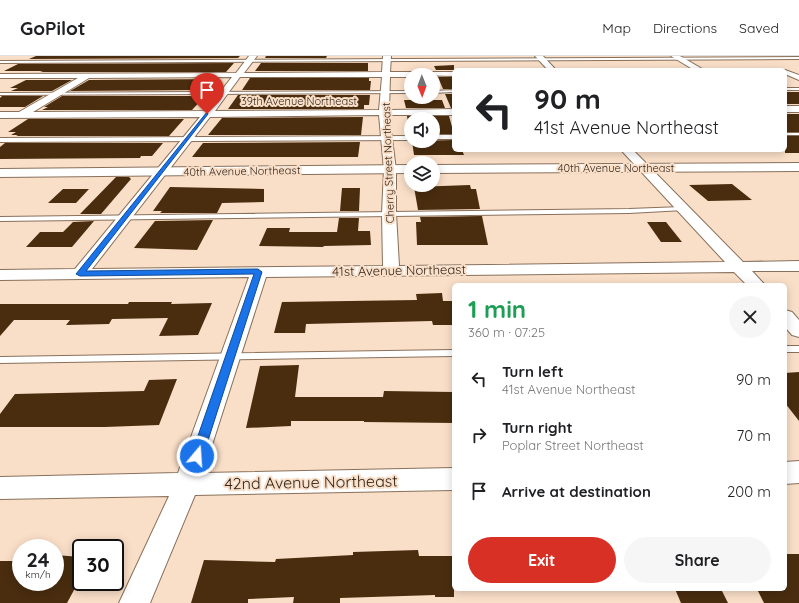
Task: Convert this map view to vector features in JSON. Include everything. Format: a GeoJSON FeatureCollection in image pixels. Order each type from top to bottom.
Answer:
{"type":"FeatureCollection","features":[{"type":"Feature","properties":{"kind":"street"},"geometry":{"type":"LineString","coordinates":[[677,57],[696,68]]}},
{"type":"Feature","properties":{"kind":"street"},"geometry":{"type":"LineString","coordinates":[[80,274],[251,58]]}},
{"type":"Feature","properties":{"kind":"street","name":"Cherry Street Northeast"},"geometry":{"type":"LineString","coordinates":[[387,58],[384,112],[390,170],[389,213],[391,270]]}},
{"type":"Feature","properties":{"kind":"street"},"geometry":{"type":"LineString","coordinates":[[541,58],[550,68]]}},
{"type":"Feature","properties":{"kind":"street"},"geometry":{"type":"LineString","coordinates":[[787,72],[799,72]]}},
{"type":"Feature","properties":{"kind":"street"},"geometry":{"type":"LineString","coordinates":[[787,72],[799,78]]}},
{"type":"Feature","properties":{"kind":"street"},"geometry":{"type":"LineString","coordinates":[[0,76],[452,74]]}},
{"type":"Feature","properties":{"kind":"street"},"geometry":{"type":"LineString","coordinates":[[5,125],[87,76]]}},
{"type":"Feature","properties":{"kind":"street"},"geometry":{"type":"LineString","coordinates":[[787,109],[799,109]]}},
{"type":"Feature","properties":{"kind":"street","name":"39th Avenue Northeast"},"geometry":{"type":"LineString","coordinates":[[0,115],[452,112]]}},
{"type":"Feature","properties":{"kind":"street"},"geometry":{"type":"LineString","coordinates":[[629,152],[754,283]]}},
{"type":"Feature","properties":{"kind":"street","name":"40th Avenue Northeast"},"geometry":{"type":"LineString","coordinates":[[440,169],[799,167]]}},
{"type":"Feature","properties":{"kind":"street","name":"40th Avenue Northeast"},"geometry":{"type":"LineString","coordinates":[[0,173],[404,169]]}},
{"type":"Feature","properties":{"kind":"street","name":"41st Avenue Northeast"},"geometry":{"type":"LineString","coordinates":[[0,275],[799,266]]}},
{"type":"Feature","properties":{"kind":"street"},"geometry":{"type":"LineString","coordinates":[[134,603],[187,484],[258,272]]}},
{"type":"Feature","properties":{"kind":"street"},"geometry":{"type":"LineString","coordinates":[[787,318],[799,331]]}},
{"type":"Feature","properties":{"kind":"street"},"geometry":{"type":"LineString","coordinates":[[787,473],[799,472]]}},
{"type":"Feature","properties":{"kind":"street","name":"42nd Avenue Northeast"},"geometry":{"type":"LineString","coordinates":[[0,488],[452,479]]}},
{"type":"Feature","properties":{"kind":"lane"},"geometry":{"type":"LineString","coordinates":[[0,62],[251,58],[799,58]]}},
{"type":"Feature","properties":{"kind":"lane"},"geometry":{"type":"LineString","coordinates":[[787,89],[799,89]]}},
{"type":"Feature","properties":{"kind":"lane"},"geometry":{"type":"LineString","coordinates":[[440,92],[452,91]]}},
{"type":"Feature","properties":{"kind":"lane"},"geometry":{"type":"LineString","coordinates":[[0,94],[404,92]]}},
{"type":"Feature","properties":{"kind":"lane"},"geometry":{"type":"LineString","coordinates":[[787,134],[799,134]]}},
{"type":"Feature","properties":{"kind":"lane"},"geometry":{"type":"LineString","coordinates":[[440,137],[452,137]]}},
{"type":"Feature","properties":{"kind":"lane"},"geometry":{"type":"LineString","coordinates":[[0,140],[404,138]]}},
{"type":"Feature","properties":{"kind":"lane"},"geometry":{"type":"LineString","coordinates":[[0,219],[127,216],[629,211],[682,209]]}},
{"type":"Feature","properties":{"kind":"lane"},"geometry":{"type":"LineString","coordinates":[[787,349],[799,349]]}},
{"type":"Feature","properties":{"kind":"lane"},"geometry":{"type":"LineString","coordinates":[[0,360],[452,353]]}},
{"type":"Feature","properties":{"kind":"building"},"geometry":{"type":"Polygon","coordinates":[[[36,56],[240,56],[238,58],[29,59],[36,56]]]}},
{"type":"Feature","properties":{"kind":"building"},"geometry":{"type":"Polygon","coordinates":[[[266,56],[327,56],[326,58],[265,58],[266,56]]]}},
{"type":"Feature","properties":{"kind":"building"},"geometry":{"type":"Polygon","coordinates":[[[234,63],[226,72],[4,71],[18,64],[234,63]]]}},
{"type":"Feature","properties":{"kind":"building"},"geometry":{"type":"Polygon","coordinates":[[[261,63],[368,63],[368,71],[255,71],[261,63]]]}},
{"type":"Feature","properties":{"kind":"building"},"geometry":{"type":"Polygon","coordinates":[[[454,65],[452,70],[440,70],[440,68],[435,68],[434,66],[454,65]]]}},
{"type":"Feature","properties":{"kind":"building"},"geometry":{"type":"Polygon","coordinates":[[[440,77],[452,77],[452,89],[443,89],[440,77]]]}},
{"type":"Feature","properties":{"kind":"building"},"geometry":{"type":"Polygon","coordinates":[[[250,78],[369,78],[369,81],[371,81],[370,90],[242,90],[250,78]]]}},
{"type":"Feature","properties":{"kind":"building"},"geometry":{"type":"Polygon","coordinates":[[[220,79],[209,90],[70,91],[89,80],[220,79]]]}},
{"type":"Feature","properties":{"kind":"building"},"geometry":{"type":"Polygon","coordinates":[[[26,80],[72,80],[52,91],[11,91],[18,88],[10,88],[26,80]]]}},
{"type":"Feature","properties":{"kind":"building"},"geometry":{"type":"Polygon","coordinates":[[[787,92],[799,92],[799,104],[787,104],[787,92]]]}},
{"type":"Feature","properties":{"kind":"building"},"geometry":{"type":"Polygon","coordinates":[[[445,94],[452,94],[451,108],[445,94]]]}},
{"type":"Feature","properties":{"kind":"building"},"geometry":{"type":"Polygon","coordinates":[[[238,95],[370,95],[369,105],[364,105],[364,109],[228,109],[238,95]]]}},
{"type":"Feature","properties":{"kind":"building"},"geometry":{"type":"Polygon","coordinates":[[[2,96],[43,96],[25,107],[0,107],[0,98],[2,96]]]}},
{"type":"Feature","properties":{"kind":"building"},"geometry":{"type":"Polygon","coordinates":[[[62,96],[205,96],[192,110],[42,110],[48,107],[44,107],[62,96]]]}},
{"type":"Feature","properties":{"kind":"building"},"geometry":{"type":"Polygon","coordinates":[[[440,100],[442,100],[445,108],[406,108],[405,104],[440,104],[440,100]]]}},
{"type":"Feature","properties":{"kind":"building"},"geometry":{"type":"Polygon","coordinates":[[[787,114],[799,114],[799,132],[787,132],[787,114]]]}},
{"type":"Feature","properties":{"kind":"building"},"geometry":{"type":"Polygon","coordinates":[[[440,116],[449,116],[452,134],[440,134],[440,116]]]}},
{"type":"Feature","properties":{"kind":"building"},"geometry":{"type":"Polygon","coordinates":[[[363,117],[361,135],[208,135],[222,118],[363,117]]]}},
{"type":"Feature","properties":{"kind":"building"},"geometry":{"type":"Polygon","coordinates":[[[28,119],[184,119],[169,136],[16,136],[18,135],[11,135],[16,132],[8,132],[28,119]]]}},
{"type":"Feature","properties":{"kind":"building"},"geometry":{"type":"Polygon","coordinates":[[[787,136],[799,136],[799,153],[785,153],[787,152],[787,136]]]}},
{"type":"Feature","properties":{"kind":"building"},"geometry":{"type":"Polygon","coordinates":[[[440,140],[452,140],[452,152],[463,152],[464,155],[414,155],[413,148],[440,148],[440,140]]]}},
{"type":"Feature","properties":{"kind":"building"},"geometry":{"type":"Polygon","coordinates":[[[360,142],[358,157],[192,157],[203,143],[360,142]]]}},
{"type":"Feature","properties":{"kind":"building"},"geometry":{"type":"Polygon","coordinates":[[[5,143],[163,143],[152,156],[141,156],[140,158],[0,159],[0,147],[5,143]]]}},
{"type":"Feature","properties":{"kind":"building"},"geometry":{"type":"Polygon","coordinates":[[[116,177],[129,177],[131,179],[101,214],[80,214],[116,177]]]}},
{"type":"Feature","properties":{"kind":"building"},"geometry":{"type":"Polygon","coordinates":[[[732,184],[752,200],[708,201],[689,185],[732,184]]]}},
{"type":"Feature","properties":{"kind":"building"},"geometry":{"type":"Polygon","coordinates":[[[470,185],[471,189],[476,189],[480,209],[418,210],[415,192],[440,192],[440,186],[470,185]]]}},
{"type":"Feature","properties":{"kind":"building"},"geometry":{"type":"Polygon","coordinates":[[[170,187],[264,189],[264,202],[222,203],[217,213],[160,213],[162,211],[153,211],[170,187]]]}},
{"type":"Feature","properties":{"kind":"building"},"geometry":{"type":"Polygon","coordinates":[[[342,188],[360,188],[359,211],[340,211],[342,188]]]}},
{"type":"Feature","properties":{"kind":"building"},"geometry":{"type":"Polygon","coordinates":[[[63,189],[89,189],[76,203],[48,203],[63,189]]]}},
{"type":"Feature","properties":{"kind":"building"},"geometry":{"type":"Polygon","coordinates":[[[482,216],[488,245],[417,245],[416,222],[421,222],[420,217],[482,216]]]}},
{"type":"Feature","properties":{"kind":"building"},"geometry":{"type":"Polygon","coordinates":[[[339,218],[359,218],[358,231],[370,231],[371,245],[323,247],[259,246],[267,228],[290,228],[289,232],[337,232],[339,218]]]}},
{"type":"Feature","properties":{"kind":"building"},"geometry":{"type":"Polygon","coordinates":[[[213,220],[197,250],[134,248],[155,221],[213,220]]]}},
{"type":"Feature","properties":{"kind":"building"},"geometry":{"type":"Polygon","coordinates":[[[94,221],[72,247],[26,247],[40,232],[63,232],[73,222],[94,221]]]}},
{"type":"Feature","properties":{"kind":"building"},"geometry":{"type":"Polygon","coordinates":[[[647,222],[666,222],[682,242],[661,242],[647,222]]]}},
{"type":"Feature","properties":{"kind":"building"},"geometry":{"type":"Polygon","coordinates":[[[442,293],[443,301],[452,301],[452,325],[433,325],[432,321],[306,324],[305,333],[274,333],[282,302],[417,300],[416,294],[442,293]]]}},
{"type":"Feature","properties":{"kind":"building"},"geometry":{"type":"Polygon","coordinates":[[[129,302],[172,302],[171,304],[212,303],[198,335],[159,336],[168,318],[112,319],[109,324],[66,325],[70,320],[14,320],[0,336],[0,304],[128,304],[129,302]]]}},
{"type":"Feature","properties":{"kind":"building"},"geometry":{"type":"Polygon","coordinates":[[[299,365],[295,397],[383,397],[384,391],[452,392],[452,423],[291,421],[291,426],[246,428],[260,366],[299,365]]]}},
{"type":"Feature","properties":{"kind":"building"},"geometry":{"type":"Polygon","coordinates":[[[799,372],[799,421],[787,406],[787,373],[799,372]]]}},
{"type":"Feature","properties":{"kind":"building"},"geometry":{"type":"Polygon","coordinates":[[[177,379],[159,425],[105,427],[0,427],[0,414],[15,394],[144,391],[149,380],[177,379]]]}},
{"type":"Feature","properties":{"kind":"building"},"geometry":{"type":"Polygon","coordinates":[[[418,550],[419,556],[452,556],[452,591],[454,591],[454,597],[435,597],[435,595],[340,598],[340,603],[293,603],[294,597],[248,599],[248,603],[191,603],[204,560],[275,562],[276,559],[353,555],[353,552],[418,550]]]}},
{"type":"Feature","properties":{"kind":"building"},"geometry":{"type":"Polygon","coordinates":[[[787,554],[799,554],[799,603],[764,603],[758,591],[787,591],[787,554]]]}},
{"type":"Feature","properties":{"kind":"building"},"geometry":{"type":"Polygon","coordinates":[[[64,556],[72,556],[72,591],[73,591],[67,603],[0,603],[0,561],[12,561],[12,591],[64,591],[64,556]]]}},
{"type":"Feature","properties":{"kind":"building"},"geometry":{"type":"Polygon","coordinates":[[[676,591],[722,591],[728,603],[681,603],[676,591]]]}},
{"type":"Feature","properties":{"kind":"route"},"geometry":{"type":"LineString","coordinates":[[197,456],[258,272],[80,274],[207,114]]}}]}
